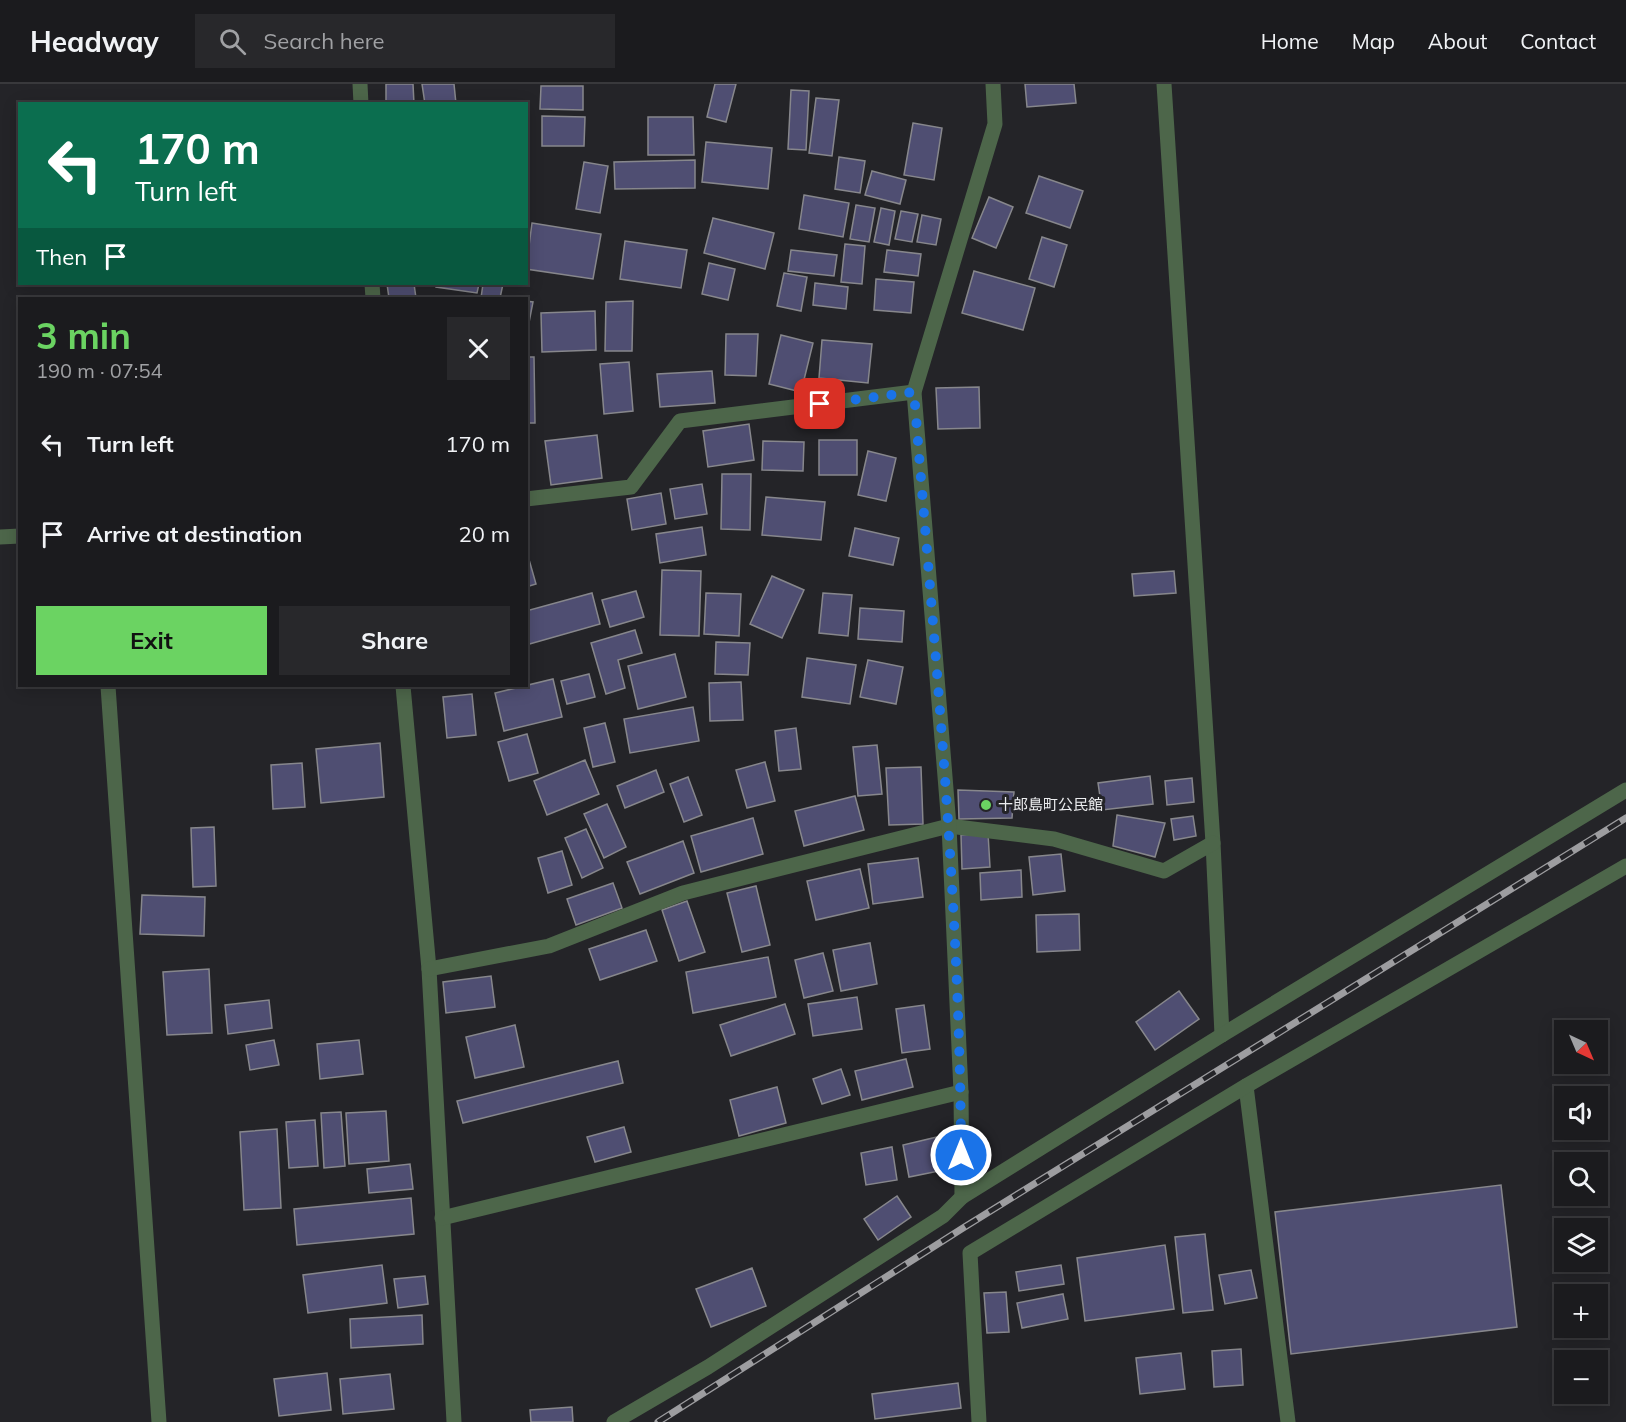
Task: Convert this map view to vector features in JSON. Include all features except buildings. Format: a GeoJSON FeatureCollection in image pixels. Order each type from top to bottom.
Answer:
{"type":"FeatureCollection","features":[{"type":"Feature","properties":{"kind":"street"},"geometry":{"type":"LineString","coordinates":[[360,84],[361,102]]}},
{"type":"Feature","properties":{"kind":"street"},"geometry":{"type":"LineString","coordinates":[[962,1197],[961,1092],[949,826],[914,392],[995,124],[993,84]]}},
{"type":"Feature","properties":{"kind":"street"},"geometry":{"type":"LineString","coordinates":[[1164,84],[1213,843],[1222,1035]]}},
{"type":"Feature","properties":{"kind":"street"},"geometry":{"type":"LineString","coordinates":[[528,499],[631,487],[680,421],[914,392]]}},
{"type":"Feature","properties":{"kind":"street"},"geometry":{"type":"LineString","coordinates":[[0,537],[18,536]]}},
{"type":"Feature","properties":{"kind":"street"},"geometry":{"type":"LineString","coordinates":[[108,687],[159,1422]]}},
{"type":"Feature","properties":{"kind":"street"},"geometry":{"type":"LineString","coordinates":[[403,687],[429,969],[454,1422]]}},
{"type":"Feature","properties":{"kind":"street"},"geometry":{"type":"LineString","coordinates":[[614,1422],[708,1367],[943,1216],[962,1197],[1222,1035],[1626,790]]}},
{"type":"Feature","properties":{"kind":"street"},"geometry":{"type":"LineString","coordinates":[[429,969],[549,946],[683,893],[949,826],[1054,839],[1164,871],[1213,843]]}},
{"type":"Feature","properties":{"kind":"street"},"geometry":{"type":"LineString","coordinates":[[979,1422],[970,1252],[1246,1086],[1626,866]]}},
{"type":"Feature","properties":{"kind":"street"},"geometry":{"type":"LineString","coordinates":[[1246,1086],[1288,1422]]}},
{"type":"Feature","properties":{"kind":"street"},"geometry":{"type":"LineString","coordinates":[[442,1218],[961,1092]]}},
{"type":"Feature","properties":{"kind":"railway"},"geometry":{"type":"LineString","coordinates":[[658,1422],[963,1228],[1626,818]]}},
{"type":"Feature","properties":{"kind":"place","name":"十郎島町公民館"},"geometry":{"type":"Point","coordinates":[986,805]}},
{"type":"Feature","properties":{"kind":"route"},"geometry":{"type":"LineString","coordinates":[[820,404],[914,392],[949,826],[961,1092],[961,1155]]}}]}
